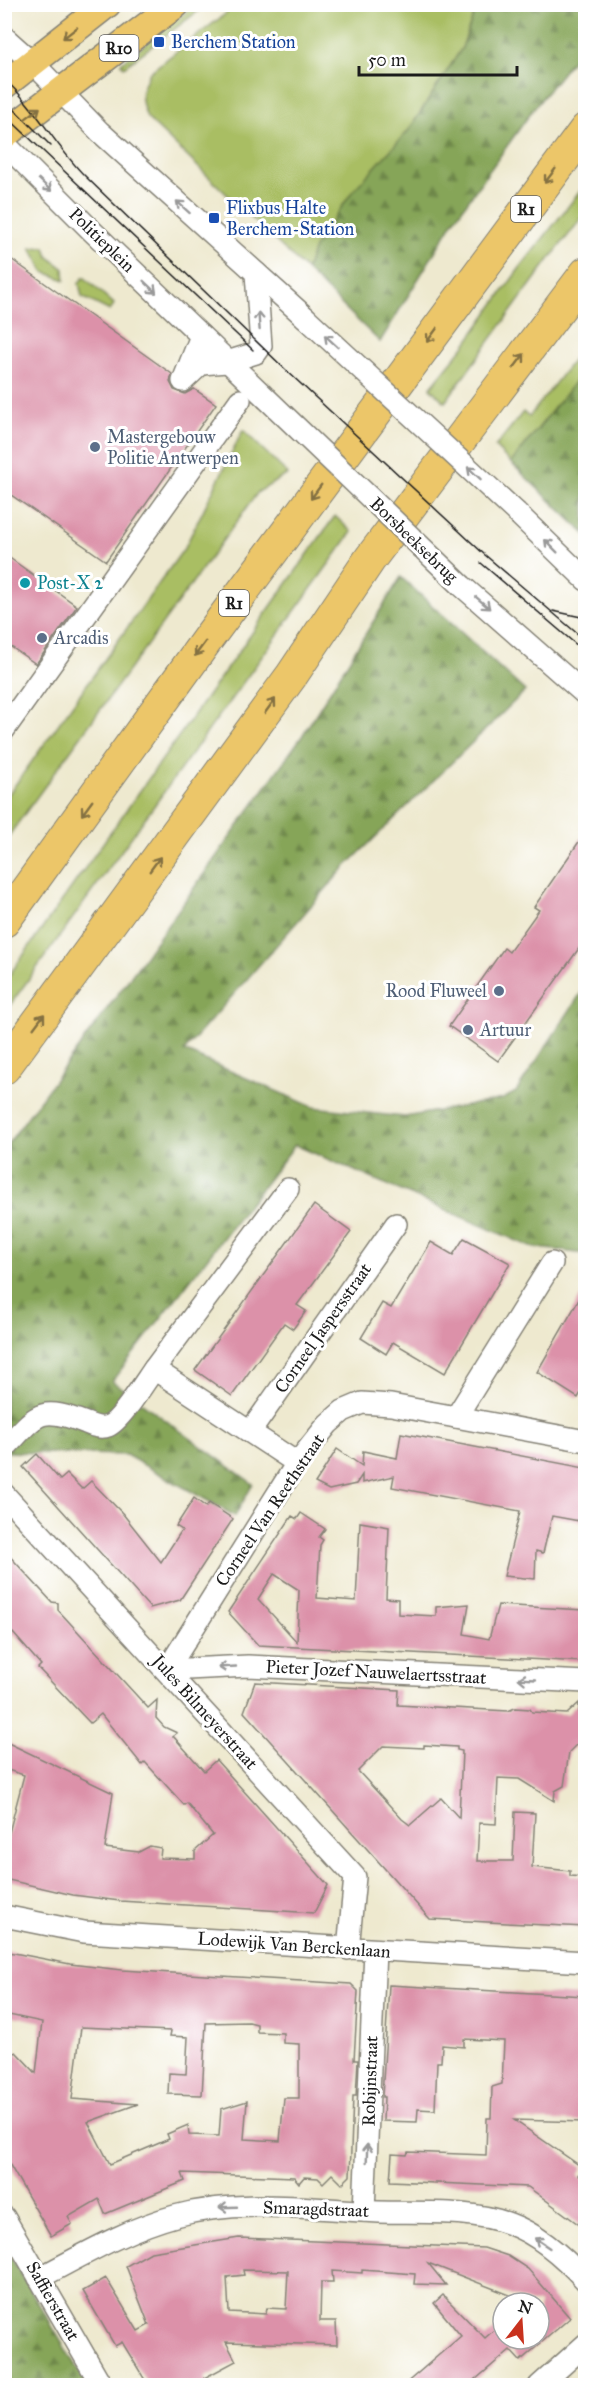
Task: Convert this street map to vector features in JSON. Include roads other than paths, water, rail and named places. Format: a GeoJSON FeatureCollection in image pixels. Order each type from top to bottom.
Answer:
{"type":"FeatureCollection","features":[{"type":"Feature","properties":{"kind":"highway","name":"R1"},"geometry":{"type":"LineString","coordinates":[[4,921],[209,637],[585,129]]}},
{"type":"Feature","properties":{"kind":"highway"},"geometry":{"type":"LineString","coordinates":[[4,1068],[292,675],[370,559],[585,273]]}},
{"type":"Feature","properties":{"kind":"main road","name":"R10"},"geometry":{"type":"LineString","coordinates":[[4,85],[107,4]]}},
{"type":"Feature","properties":{"kind":"main road","name":"R10"},"geometry":{"type":"LineString","coordinates":[[4,135],[176,4]]}},
{"type":"Feature","properties":{"kind":"street"},"geometry":{"type":"LineString","coordinates":[[4,37],[33,63],[100,132],[517,513],[585,580]]}},
{"type":"Feature","properties":{"kind":"street","name":"Politieplein"},"geometry":{"type":"LineString","coordinates":[[4,143],[266,398]]}},
{"type":"Feature","properties":{"kind":"street"},"geometry":{"type":"LineString","coordinates":[[201,336],[183,381],[201,364],[228,363],[256,353],[261,346],[256,273]]}},
{"type":"Feature","properties":{"kind":"street"},"geometry":{"type":"LineString","coordinates":[[228,363],[240,400]]}},
{"type":"Feature","properties":{"kind":"street"},"geometry":{"type":"LineString","coordinates":[[240,400],[266,398]]}},
{"type":"Feature","properties":{"kind":"street","name":"Borsbeeksebrug"},"geometry":{"type":"LineString","coordinates":[[266,398],[462,586],[585,695]]}},
{"type":"Feature","properties":{"kind":"street"},"geometry":{"type":"LineString","coordinates":[[4,730],[240,400]]}},
{"type":"Feature","properties":{"kind":"street"},"geometry":{"type":"LineString","coordinates":[[4,1449],[43,1414],[52,1412],[99,1427],[109,1426],[118,1419],[288,1189]]}},
{"type":"Feature","properties":{"kind":"street","name":"Corneel Jaspersstraat"},"geometry":{"type":"LineString","coordinates":[[250,1432],[396,1224]]}},
{"type":"Feature","properties":{"kind":"street"},"geometry":{"type":"LineString","coordinates":[[456,1417],[552,1263]]}},
{"type":"Feature","properties":{"kind":"street"},"geometry":{"type":"LineString","coordinates":[[154,1369],[297,1463]]}},
{"type":"Feature","properties":{"kind":"street","name":"Corneel Van Reethstraat"},"geometry":{"type":"LineString","coordinates":[[167,1670],[297,1463],[328,1424],[343,1411],[362,1403],[391,1405],[585,1441]]}},
{"type":"Feature","properties":{"kind":"street","name":"Jules Bilmeyerstraat"},"geometry":{"type":"LineString","coordinates":[[4,1494],[355,1877],[348,1949]]}},
{"type":"Feature","properties":{"kind":"street","name":"Pieter Jozef Nauwelaertsstraat"},"geometry":{"type":"LineString","coordinates":[[167,1670],[248,1666],[585,1682]]}},
{"type":"Feature","properties":{"kind":"street","name":"Lodewijk Van Berckenlaan"},"geometry":{"type":"LineString","coordinates":[[4,1916],[84,1932],[585,1962]]}},
{"type":"Feature","properties":{"kind":"street","name":"Robijnstraat"},"geometry":{"type":"LineString","coordinates":[[364,2211],[375,1950]]}},
{"type":"Feature","properties":{"kind":"street","name":"Smaragdstraat"},"geometry":{"type":"LineString","coordinates":[[39,2278],[140,2227],[177,2215],[217,2208],[262,2206],[477,2216],[512,2224],[541,2241],[568,2261],[585,2282]]}},
{"type":"Feature","properties":{"kind":"street","name":"Saffierstraat"},"geometry":{"type":"LineString","coordinates":[[4,2217],[102,2385]]}},
{"type":"Feature","properties":{"kind":"street"},"geometry":{"type":"LineString","coordinates":[[539,2385],[585,2344]]}},
{"type":"Feature","properties":{"kind":"tram line"},"geometry":{"type":"LineString","coordinates":[[4,79],[26,102],[85,176],[287,371],[485,555],[586,641]]}},
{"type":"Feature","properties":{"kind":"tram line"},"geometry":{"type":"LineString","coordinates":[[4,99],[51,146]]}},
{"type":"Feature","properties":{"kind":"tram line"},"geometry":{"type":"LineString","coordinates":[[4,114],[253,350]]}},
{"type":"Feature","properties":{"kind":"tram line"},"geometry":{"type":"LineString","coordinates":[[481,563],[586,653]]}},
{"type":"Feature","properties":{"kind":"tram line"},"geometry":{"type":"LineString","coordinates":[[553,611],[586,618]]}},
{"type":"Feature","properties":{"kind":"place","name":"Berchem Station"},"geometry":{"type":"Point","coordinates":[159,42]}},
{"type":"Feature","properties":{"kind":"place","name":"Flixbus Halte Berchem-Station"},"geometry":{"type":"Point","coordinates":[214,218]}},
{"type":"Feature","properties":{"kind":"place","name":"Mastergebouw Politie Antwerpen"},"geometry":{"type":"Point","coordinates":[95,447]}},
{"type":"Feature","properties":{"kind":"place","name":"Post-X 2"},"geometry":{"type":"Point","coordinates":[25,583]}},
{"type":"Feature","properties":{"kind":"place","name":"Arcadis"},"geometry":{"type":"Point","coordinates":[42,638]}},
{"type":"Feature","properties":{"kind":"place","name":"Rood Fluweel"},"geometry":{"type":"Point","coordinates":[499,991]}},
{"type":"Feature","properties":{"kind":"place","name":"Artuur"},"geometry":{"type":"Point","coordinates":[468,1030]}}]}
